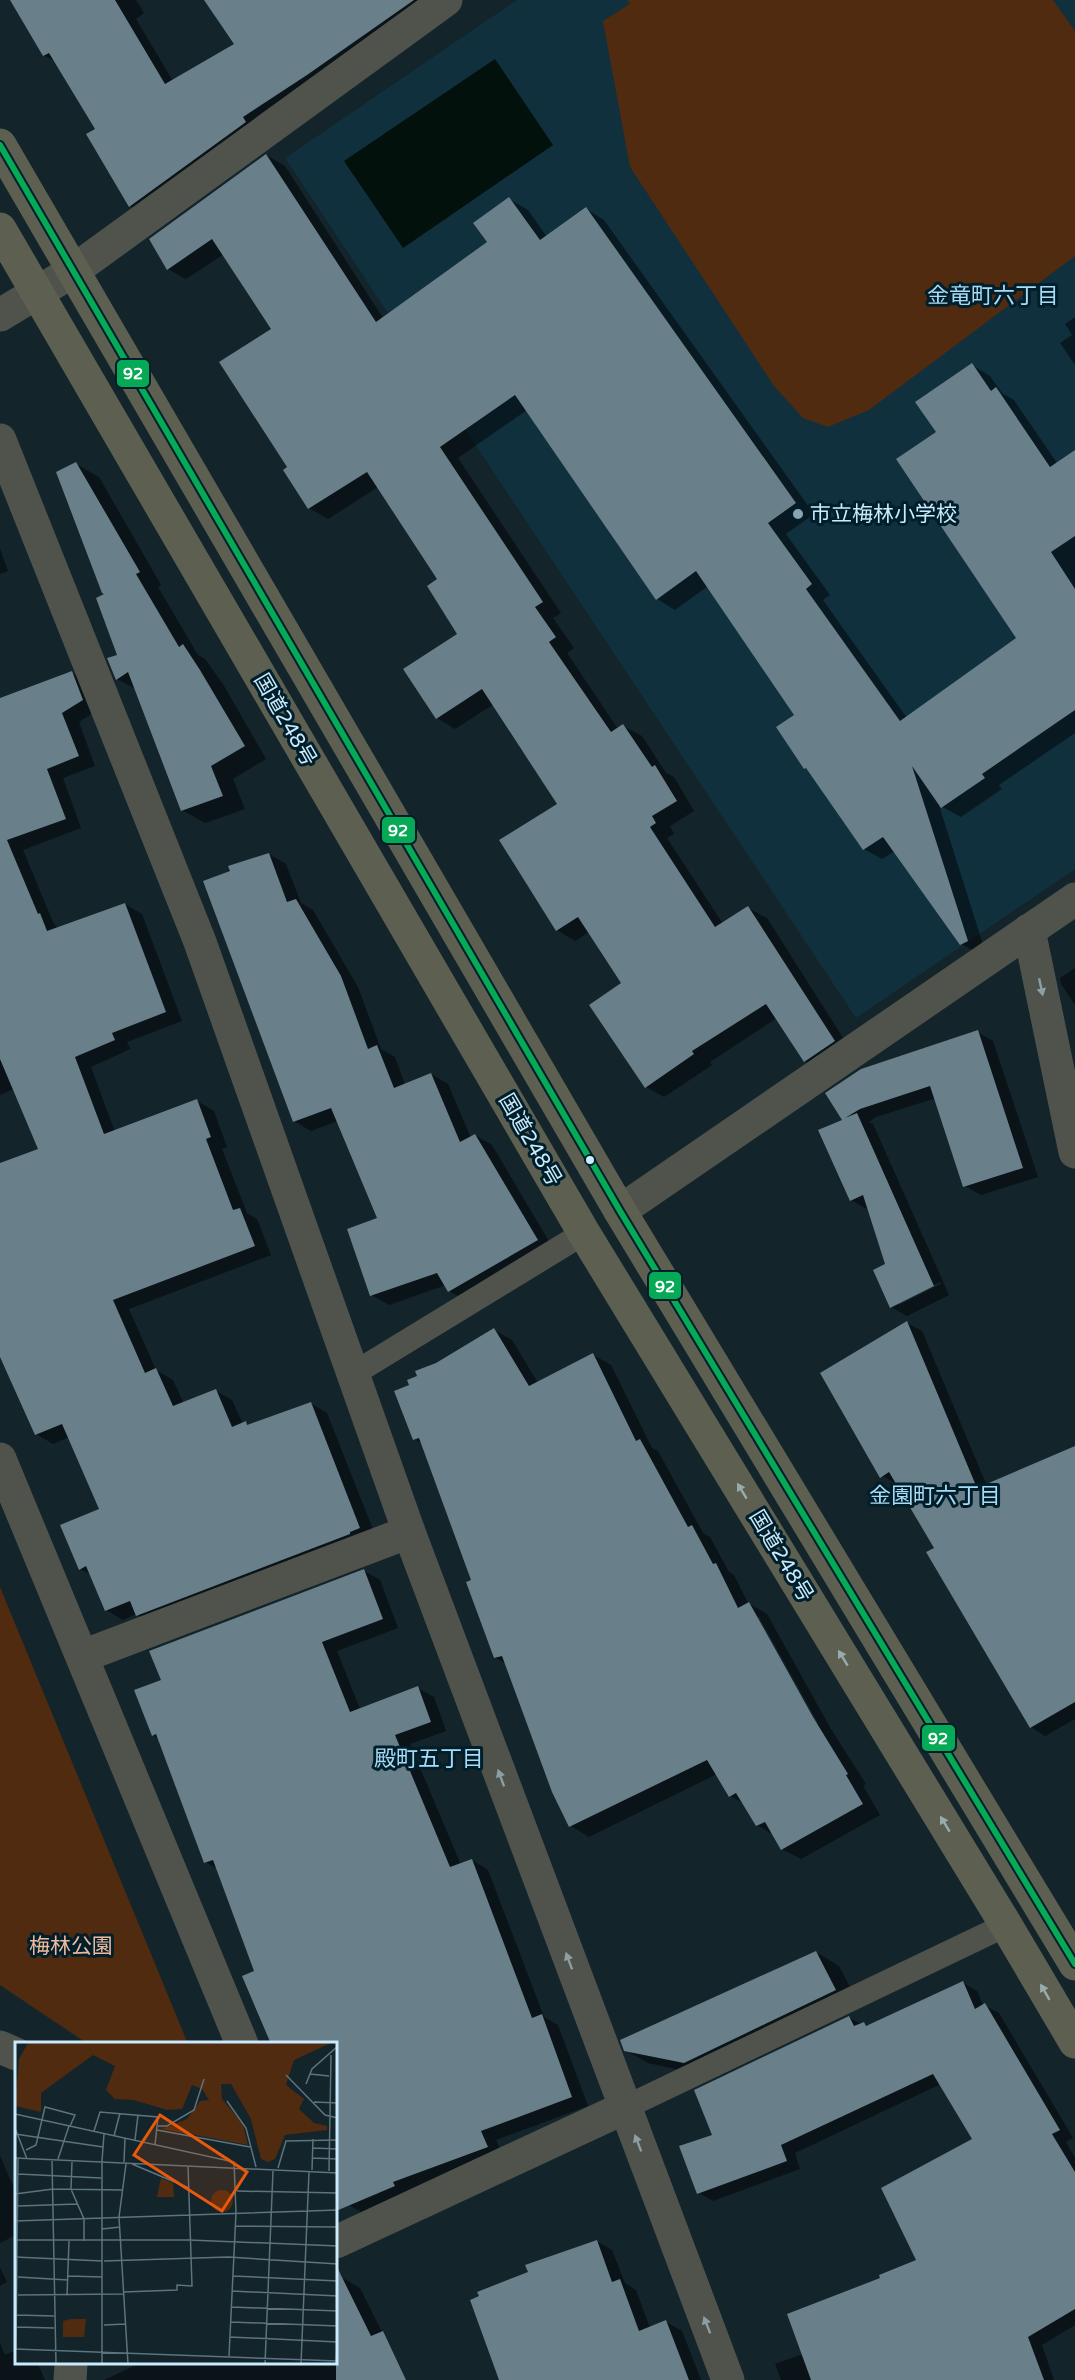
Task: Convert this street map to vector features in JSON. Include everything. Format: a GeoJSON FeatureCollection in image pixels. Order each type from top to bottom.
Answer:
{"type":"FeatureCollection","features":[{"type":"Feature","properties":{"kind":"highway","name":"国道248号"},"geometry":{"type":"LineString","coordinates":[[0,145],[620,1211],[1075,1964]]}},
{"type":"Feature","properties":{"kind":"highway","name":"国道248号"},"geometry":{"type":"LineString","coordinates":[[0,229],[584,1233],[1075,2042]]}},
{"type":"Feature","properties":{"kind":"street"},"geometry":{"type":"LineString","coordinates":[[0,315],[1,312],[37,294],[73,271],[446,0]]}},
{"type":"Feature","properties":{"kind":"street"},"geometry":{"type":"LineString","coordinates":[[0,440],[200,942],[409,1532],[728,2380]]}},
{"type":"Feature","properties":{"kind":"street"},"geometry":{"type":"LineString","coordinates":[[620,1211],[1075,899]]}},
{"type":"Feature","properties":{"kind":"street"},"geometry":{"type":"LineString","coordinates":[[1029,930],[1075,1152]]}},
{"type":"Feature","properties":{"kind":"street"},"geometry":{"type":"LineString","coordinates":[[0,1459],[241,2042]]}},
{"type":"Feature","properties":{"kind":"street"},"geometry":{"type":"LineString","coordinates":[[83,1656],[409,1532]]}},
{"type":"Feature","properties":{"kind":"street"},"geometry":{"type":"LineString","coordinates":[[0,2047],[15,2054]]}},
{"type":"Feature","properties":{"kind":"street"},"geometry":{"type":"LineString","coordinates":[[338,2241],[624,2108]]}},
{"type":"Feature","properties":{"kind":"street"},"geometry":{"type":"LineString","coordinates":[[70,2380],[71,2365]]}},
{"type":"Feature","properties":{"kind":"lane"},"geometry":{"type":"LineString","coordinates":[[353,1374],[584,1233]]}},
{"type":"Feature","properties":{"kind":"lane"},"geometry":{"type":"LineString","coordinates":[[624,2108],[1006,1925]]}},
{"type":"Feature","properties":{"kind":"shaded area","name":"市立梅林小学校"},"geometry":{"type":"Polygon","coordinates":[[[517,0],[1075,0],[1075,869],[856,1018],[285,158],[517,0]]]}},
{"type":"Feature","properties":{"kind":"shaded area"},"geometry":{"type":"Polygon","coordinates":[[[495,59],[553,145],[403,248],[344,161],[495,59]]]}},
{"type":"Feature","properties":{"kind":"green space"},"geometry":{"type":"Polygon","coordinates":[[[627,0],[1053,0],[1075,31],[1075,256],[869,410],[828,427],[803,418],[774,386],[630,167],[603,21],[630,4],[627,0]]]}},
{"type":"Feature","properties":{"kind":"green space","name":"梅林公園"},"geometry":{"type":"Polygon","coordinates":[[[0,1587],[187,2042],[85,2042],[0,1985],[0,1587]]]}},
{"type":"Feature","properties":{"kind":"building"},"geometry":{"type":"Polygon","coordinates":[[[10,0],[115,0],[165,84],[234,44],[204,0],[414,0],[243,117],[246,122],[129,207],[86,134],[95,129],[49,53],[43,56],[10,0]]]}},
{"type":"Feature","properties":{"kind":"building"},"geometry":{"type":"Polygon","coordinates":[[[266,154],[376,322],[487,242],[473,223],[509,197],[540,240],[586,207],[796,503],[768,523],[812,584],[806,589],[900,721],[1016,638],[896,459],[936,432],[915,402],[972,363],[991,391],[996,387],[1050,467],[1075,450],[1075,536],[1051,552],[1075,589],[1075,710],[982,774],[985,778],[941,808],[912,766],[968,941],[960,945],[883,837],[863,850],[806,768],[804,769],[776,727],[794,715],[696,571],[656,600],[515,395],[440,447],[543,602],[535,607],[556,637],[549,642],[611,732],[623,724],[652,767],[655,765],[677,801],[652,816],[656,823],[650,827],[715,927],[748,906],[835,1041],[804,1062],[766,1004],[692,1051],[694,1054],[645,1088],[589,1005],[621,983],[578,917],[556,931],[499,840],[557,804],[482,689],[436,719],[403,669],[457,634],[427,586],[437,579],[367,472],[308,509],[283,470],[287,467],[219,362],[271,329],[212,239],[167,270],[149,239],[266,154]]]}},
{"type":"Feature","properties":{"kind":"building"},"geometry":{"type":"Polygon","coordinates":[[[76,462],[140,572],[136,574],[179,647],[183,644],[245,746],[211,766],[223,796],[181,811],[128,672],[116,680],[107,658],[117,655],[96,598],[104,594],[56,472],[76,462]]]}},
{"type":"Feature","properties":{"kind":"building"},"geometry":{"type":"Polygon","coordinates":[[[72,671],[83,700],[62,713],[79,756],[47,769],[66,819],[7,840],[47,931],[125,903],[166,1012],[112,1033],[115,1040],[75,1057],[104,1134],[197,1099],[211,1137],[206,1139],[233,1210],[240,1208],[255,1246],[113,1300],[145,1373],[156,1368],[173,1406],[216,1389],[232,1427],[246,1421],[247,1425],[311,1402],[360,1528],[350,1534],[136,1616],[130,1601],[105,1611],[86,1566],[79,1570],[60,1525],[99,1509],[62,1424],[35,1435],[0,1357],[0,1163],[38,1149],[0,1059],[0,698],[72,671]]]}},
{"type":"Feature","properties":{"kind":"building"},"geometry":{"type":"Polygon","coordinates":[[[269,853],[287,902],[296,899],[341,976],[368,1049],[377,1045],[394,1088],[431,1073],[460,1142],[475,1134],[538,1240],[448,1292],[437,1273],[370,1296],[347,1229],[377,1218],[331,1108],[293,1122],[203,881],[230,871],[228,866],[269,853]]]}},
{"type":"Feature","properties":{"kind":"building"},"geometry":{"type":"Polygon","coordinates":[[[978,1030],[1023,1168],[963,1187],[930,1086],[860,1109],[845,1118],[857,1113],[934,1286],[890,1308],[873,1270],[885,1264],[863,1195],[850,1201],[818,1130],[842,1120],[825,1093],[861,1069],[978,1030]]]}},
{"type":"Feature","properties":{"kind":"building"},"geometry":{"type":"Polygon","coordinates":[[[907,1321],[977,1488],[1075,1446],[1075,1702],[1030,1728],[926,1552],[934,1548],[889,1472],[880,1478],[820,1373],[907,1321]]]}},
{"type":"Feature","properties":{"kind":"building"},"geometry":{"type":"Polygon","coordinates":[[[494,1328],[529,1386],[593,1353],[636,1441],[640,1439],[688,1527],[692,1525],[713,1564],[716,1563],[738,1608],[749,1602],[863,1804],[781,1850],[765,1822],[756,1826],[736,1793],[729,1797],[707,1760],[569,1827],[552,1792],[502,1656],[494,1658],[466,1582],[471,1580],[419,1438],[413,1440],[394,1391],[409,1385],[407,1380],[417,1376],[415,1371],[436,1363],[494,1328]]]}},
{"type":"Feature","properties":{"kind":"building"},"geometry":{"type":"Polygon","coordinates":[[[364,1569],[383,1619],[322,1642],[350,1712],[418,1686],[431,1722],[395,1735],[450,1867],[472,1859],[532,2018],[542,2014],[572,2097],[481,2131],[488,2147],[393,2182],[395,2186],[338,2210],[338,2042],[270,2042],[242,1976],[254,1971],[213,1860],[204,1863],[156,1734],[152,1736],[134,1690],[161,1680],[149,1651],[364,1569]]]}},
{"type":"Feature","properties":{"kind":"building"},"geometry":{"type":"Polygon","coordinates":[[[816,1951],[836,1990],[684,2063],[624,2051],[620,2040],[816,1951]]]}},
{"type":"Feature","properties":{"kind":"building"},"geometry":{"type":"Polygon","coordinates":[[[963,1981],[975,2009],[985,2003],[1060,2130],[1052,2134],[1075,2172],[1075,2309],[1028,2337],[1044,2380],[811,2380],[787,2314],[880,2278],[879,2275],[916,2260],[881,2188],[972,2139],[933,2074],[781,2145],[787,2161],[697,2194],[679,2146],[712,2135],[694,2090],[849,2016],[854,2026],[864,2022],[866,2026],[963,1981]]]}},
{"type":"Feature","properties":{"kind":"building"},"geometry":{"type":"Polygon","coordinates":[[[597,2240],[612,2282],[620,2279],[639,2331],[666,2320],[689,2380],[499,2380],[470,2300],[479,2296],[477,2292],[528,2272],[525,2265],[597,2240]]]}},
{"type":"Feature","properties":{"kind":"building"},"geometry":{"type":"Polygon","coordinates":[[[338,2269],[371,2336],[383,2331],[406,2380],[336,2380],[338,2269]]]}},
{"type":"Feature","properties":{"kind":"transit line","name":"92"},"geometry":{"type":"LineString","coordinates":[[0,145],[620,1211],[1075,1964]]}},
{"type":"Feature","properties":{"kind":"place","name":"市立梅林小学校"},"geometry":{"type":"Point","coordinates":[798,514]}},
{"type":"Feature","properties":{"kind":"district","name":"金竜町六丁目"},"geometry":{"type":"Point","coordinates":[993,296]}},
{"type":"Feature","properties":{"kind":"district","name":"金園町六丁目"},"geometry":{"type":"Point","coordinates":[935,1496]}},
{"type":"Feature","properties":{"kind":"district","name":"殿町五丁目"},"geometry":{"type":"Point","coordinates":[429,1759]}}]}
